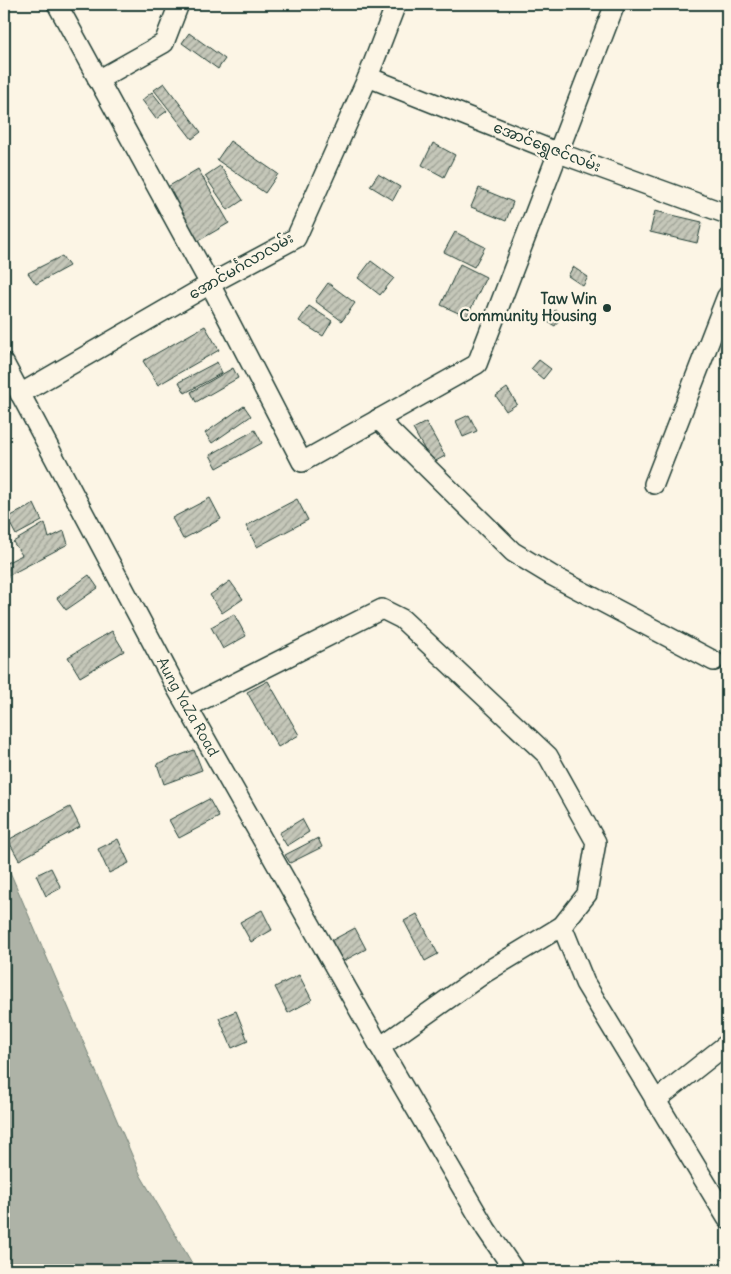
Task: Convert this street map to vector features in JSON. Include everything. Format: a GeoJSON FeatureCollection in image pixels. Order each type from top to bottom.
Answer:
{"type":"FeatureCollection","features":[{"type":"Feature","properties":{"kind":"street"},"geometry":{"type":"LineString","coordinates":[[57,4],[210,284],[302,462],[477,364],[615,4]]}},
{"type":"Feature","properties":{"kind":"street"},"geometry":{"type":"LineString","coordinates":[[98,80],[164,43],[179,4]]}},
{"type":"Feature","properties":{"kind":"street","name":"အောင်မင်္ဂလာလမ်း"},"geometry":{"type":"LineString","coordinates":[[20,394],[210,284],[296,238],[368,77],[396,4]]}},
{"type":"Feature","properties":{"kind":"street","name":"အောင်ရွှေဇင်လမ်း"},"geometry":{"type":"LineString","coordinates":[[368,77],[559,153],[727,214]]}},
{"type":"Feature","properties":{"kind":"street"},"geometry":{"type":"LineString","coordinates":[[654,484],[727,296]]}},
{"type":"Feature","properties":{"kind":"street","name":"Aung YaZa Road"},"geometry":{"type":"LineString","coordinates":[[4,363],[188,707],[380,1047],[486,1229],[514,1270]]}},
{"type":"Feature","properties":{"kind":"street"},"geometry":{"type":"LineString","coordinates":[[378,419],[513,552],[551,575],[714,661]]}},
{"type":"Feature","properties":{"kind":"street"},"geometry":{"type":"LineString","coordinates":[[188,707],[382,609],[402,619],[548,756],[596,842],[587,894],[562,926],[486,972],[380,1047]]}},
{"type":"Feature","properties":{"kind":"street"},"geometry":{"type":"LineString","coordinates":[[562,926],[585,983],[727,1218]]}},
{"type":"Feature","properties":{"kind":"street"},"geometry":{"type":"LineString","coordinates":[[655,1101],[727,1044]]}},
{"type":"Feature","properties":{"kind":"shaded area"},"geometry":{"type":"Polygon","coordinates":[[[4,858],[141,1176],[196,1270],[4,1270],[4,858]]]}},
{"type":"Feature","properties":{"kind":"building"},"geometry":{"type":"Polygon","coordinates":[[[189,33],[225,59],[218,69],[182,43],[189,33]]]}},
{"type":"Feature","properties":{"kind":"building"},"geometry":{"type":"Polygon","coordinates":[[[164,83],[201,132],[192,139],[154,90],[164,83]]]}},
{"type":"Feature","properties":{"kind":"building"},"geometry":{"type":"Polygon","coordinates":[[[152,92],[167,111],[156,119],[142,100],[152,92]]]}},
{"type":"Feature","properties":{"kind":"building"},"geometry":{"type":"Polygon","coordinates":[[[230,141],[278,174],[265,193],[217,160],[230,141]]]}},
{"type":"Feature","properties":{"kind":"building"},"geometry":{"type":"Polygon","coordinates":[[[433,143],[455,155],[444,177],[422,165],[433,143]]]}},
{"type":"Feature","properties":{"kind":"building"},"geometry":{"type":"Polygon","coordinates":[[[220,166],[243,200],[228,210],[205,176],[220,166]]]}},
{"type":"Feature","properties":{"kind":"building"},"geometry":{"type":"Polygon","coordinates":[[[198,169],[229,223],[191,245],[159,192],[198,169]]]}},
{"type":"Feature","properties":{"kind":"building"},"geometry":{"type":"Polygon","coordinates":[[[378,174],[400,187],[393,200],[370,186],[378,174]]]}},
{"type":"Feature","properties":{"kind":"building"},"geometry":{"type":"Polygon","coordinates":[[[479,188],[513,202],[506,221],[471,207],[479,188]]]}},
{"type":"Feature","properties":{"kind":"building"},"geometry":{"type":"Polygon","coordinates":[[[655,211],[702,222],[697,243],[650,232],[655,211]]]}},
{"type":"Feature","properties":{"kind":"building"},"geometry":{"type":"Polygon","coordinates":[[[455,232],[485,247],[474,267],[444,252],[455,232]]]}},
{"type":"Feature","properties":{"kind":"building"},"geometry":{"type":"Polygon","coordinates":[[[62,256],[69,266],[36,284],[28,273],[62,256]]]}},
{"type":"Feature","properties":{"kind":"building"},"geometry":{"type":"Polygon","coordinates":[[[371,261],[394,278],[380,295],[358,278],[371,261]]]}},
{"type":"Feature","properties":{"kind":"building"},"geometry":{"type":"Polygon","coordinates":[[[460,264],[486,277],[467,317],[441,305],[460,264]]]}},
{"type":"Feature","properties":{"kind":"building"},"geometry":{"type":"Polygon","coordinates":[[[573,267],[588,277],[583,286],[568,276],[573,267]]]}},
{"type":"Feature","properties":{"kind":"building"},"geometry":{"type":"Polygon","coordinates":[[[328,283],[355,303],[342,321],[315,301],[328,283]]]}},
{"type":"Feature","properties":{"kind":"building"},"geometry":{"type":"Polygon","coordinates":[[[309,306],[332,321],[323,336],[299,321],[309,306]]]}},
{"type":"Feature","properties":{"kind":"building"},"geometry":{"type":"Polygon","coordinates":[[[555,310],[562,314],[555,326],[548,322],[555,310]]]}},
{"type":"Feature","properties":{"kind":"building"},"geometry":{"type":"Polygon","coordinates":[[[205,326],[219,350],[158,385],[143,361],[205,326]]]}},
{"type":"Feature","properties":{"kind":"building"},"geometry":{"type":"Polygon","coordinates":[[[539,360],[551,369],[543,379],[531,369],[539,360]]]}},
{"type":"Feature","properties":{"kind":"building"},"geometry":{"type":"Polygon","coordinates":[[[217,362],[222,373],[185,393],[179,382],[217,362]]]}},
{"type":"Feature","properties":{"kind":"building"},"geometry":{"type":"Polygon","coordinates":[[[233,368],[238,378],[196,402],[191,392],[233,368]]]}},
{"type":"Feature","properties":{"kind":"building"},"geometry":{"type":"Polygon","coordinates":[[[507,388],[517,404],[506,411],[496,396],[507,388]]]}},
{"type":"Feature","properties":{"kind":"building"},"geometry":{"type":"Polygon","coordinates":[[[244,406],[251,416],[212,443],[205,433],[244,406]]]}},
{"type":"Feature","properties":{"kind":"building"},"geometry":{"type":"Polygon","coordinates":[[[469,415],[477,431],[463,437],[456,421],[469,415]]]}},
{"type":"Feature","properties":{"kind":"building"},"geometry":{"type":"Polygon","coordinates":[[[426,422],[445,456],[432,463],[413,429],[426,422]]]}},
{"type":"Feature","properties":{"kind":"building"},"geometry":{"type":"Polygon","coordinates":[[[255,430],[262,443],[217,468],[210,455],[255,430]]]}},
{"type":"Feature","properties":{"kind":"building"},"geometry":{"type":"Polygon","coordinates":[[[210,498],[221,519],[183,539],[172,518],[210,498]]]}},
{"type":"Feature","properties":{"kind":"building"},"geometry":{"type":"Polygon","coordinates":[[[297,499],[308,520],[257,547],[246,526],[297,499]]]}},
{"type":"Feature","properties":{"kind":"building"},"geometry":{"type":"Polygon","coordinates":[[[34,504],[42,521],[16,535],[7,518],[34,504]]]}},
{"type":"Feature","properties":{"kind":"building"},"geometry":{"type":"Polygon","coordinates":[[[45,523],[49,538],[64,531],[68,544],[4,578],[4,564],[22,555],[13,542],[45,523]]]}},
{"type":"Feature","properties":{"kind":"building"},"geometry":{"type":"Polygon","coordinates":[[[89,575],[98,588],[66,610],[57,598],[89,575]]]}},
{"type":"Feature","properties":{"kind":"building"},"geometry":{"type":"Polygon","coordinates":[[[230,581],[243,599],[222,613],[210,595],[230,581]]]}},
{"type":"Feature","properties":{"kind":"building"},"geometry":{"type":"Polygon","coordinates":[[[234,614],[246,636],[223,649],[211,627],[234,614]]]}},
{"type":"Feature","properties":{"kind":"building"},"geometry":{"type":"Polygon","coordinates":[[[112,631],[124,651],[80,677],[68,657],[112,631]]]}},
{"type":"Feature","properties":{"kind":"building"},"geometry":{"type":"Polygon","coordinates":[[[268,681],[299,735],[278,747],[247,692],[268,681]]]}},
{"type":"Feature","properties":{"kind":"building"},"geometry":{"type":"Polygon","coordinates":[[[194,750],[202,770],[164,784],[157,764],[194,750]]]}},
{"type":"Feature","properties":{"kind":"building"},"geometry":{"type":"Polygon","coordinates":[[[209,799],[219,817],[179,838],[169,820],[209,799]]]}},
{"type":"Feature","properties":{"kind":"building"},"geometry":{"type":"Polygon","coordinates":[[[70,807],[80,827],[19,860],[8,840],[70,807]]]}},
{"type":"Feature","properties":{"kind":"building"},"geometry":{"type":"Polygon","coordinates":[[[302,819],[309,832],[287,846],[279,833],[302,819]]]}},
{"type":"Feature","properties":{"kind":"building"},"geometry":{"type":"Polygon","coordinates":[[[318,838],[322,847],[290,863],[285,855],[318,838]]]}},
{"type":"Feature","properties":{"kind":"building"},"geometry":{"type":"Polygon","coordinates":[[[118,839],[129,863],[109,873],[98,849],[118,839]]]}},
{"type":"Feature","properties":{"kind":"building"},"geometry":{"type":"Polygon","coordinates":[[[51,868],[61,888],[46,896],[36,875],[51,868]]]}},
{"type":"Feature","properties":{"kind":"building"},"geometry":{"type":"Polygon","coordinates":[[[262,910],[272,930],[251,942],[240,922],[262,910]]]}},
{"type":"Feature","properties":{"kind":"building"},"geometry":{"type":"Polygon","coordinates":[[[417,914],[438,954],[425,961],[404,921],[417,914]]]}},
{"type":"Feature","properties":{"kind":"building"},"geometry":{"type":"Polygon","coordinates":[[[355,928],[366,949],[338,964],[327,943],[355,928]]]}},
{"type":"Feature","properties":{"kind":"building"},"geometry":{"type":"Polygon","coordinates":[[[299,975],[312,1000],[288,1013],[275,987],[299,975]]]}},
{"type":"Feature","properties":{"kind":"building"},"geometry":{"type":"Polygon","coordinates":[[[236,1011],[248,1041],[232,1048],[219,1018],[236,1011]]]}},
{"type":"Feature","properties":{"kind":"place","name":"Taw Win Community Housing"},"geometry":{"type":"Point","coordinates":[607,308]}}]}
